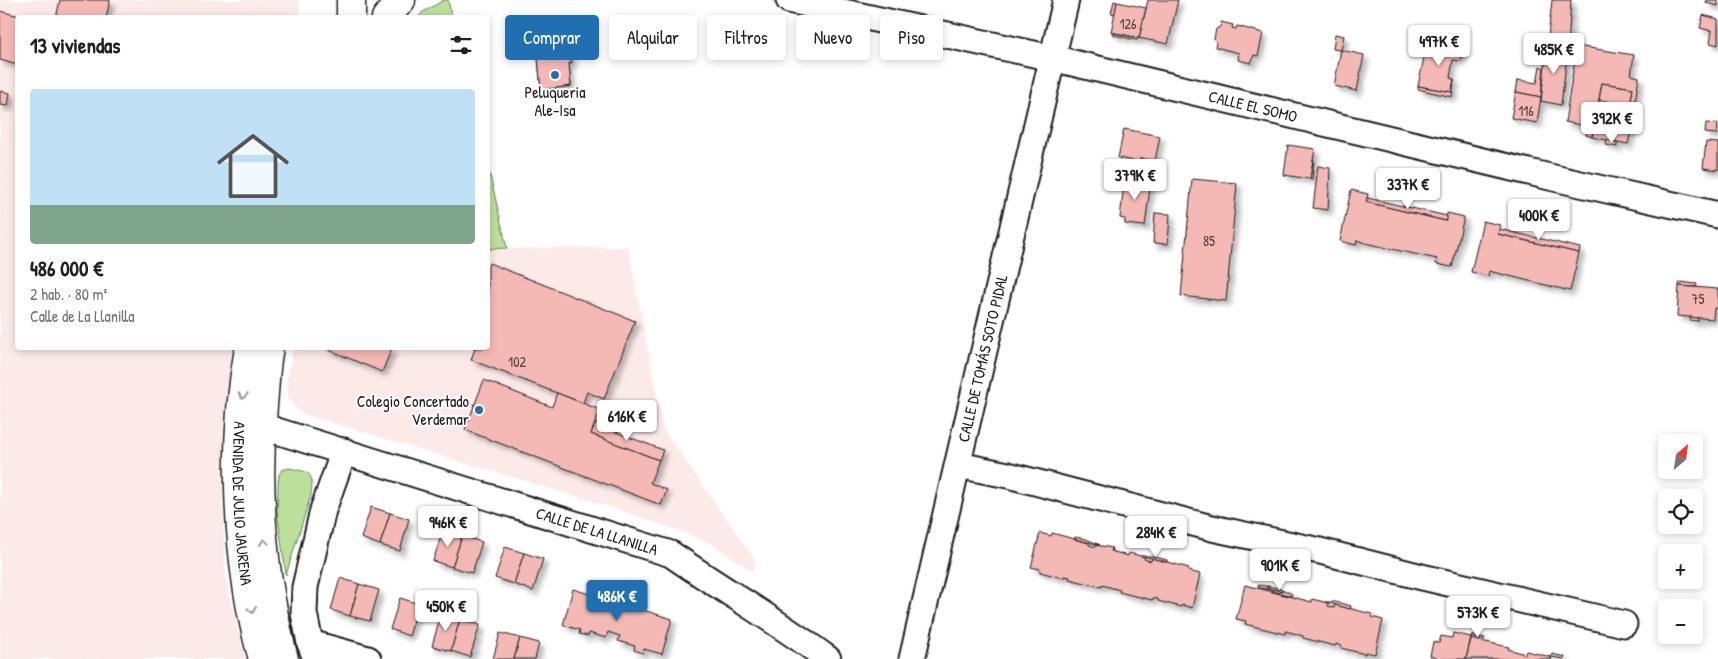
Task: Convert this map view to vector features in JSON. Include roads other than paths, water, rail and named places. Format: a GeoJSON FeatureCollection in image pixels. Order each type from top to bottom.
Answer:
{"type":"FeatureCollection","features":[{"type":"Feature","properties":{"kind":"main road"},"geometry":{"type":"LineString","coordinates":[[351,0],[351,15]]}},
{"type":"Feature","properties":{"kind":"main road"},"geometry":{"type":"LineString","coordinates":[[388,15],[401,0]]}},
{"type":"Feature","properties":{"kind":"main road","name":"AVENIDA DE JULIO JAURENA"},"geometry":{"type":"LineString","coordinates":[[249,350],[240,432],[240,519],[248,586],[263,659]]}},
{"type":"Feature","properties":{"kind":"main road","name":"AVENIDA DE JULIO JAURENA"},"geometry":{"type":"LineString","coordinates":[[269,350],[261,426],[260,518],[275,625],[284,659]]}},
{"type":"Feature","properties":{"kind":"street","name":"CALLE EL SOMO"},"geometry":{"type":"LineString","coordinates":[[789,0],[1052,58],[1544,176],[1718,215]]}},
{"type":"Feature","properties":{"kind":"street","name":"CALLE DE TOMÁS SOTO PIDAL"},"geometry":{"type":"LineString","coordinates":[[912,659],[1066,0]]}},
{"type":"Feature","properties":{"kind":"street","name":"CALLE DE LA LLANILLA"},"geometry":{"type":"LineString","coordinates":[[261,426],[671,554],[707,580],[791,632],[828,659]]}},
{"type":"Feature","properties":{"kind":"street"},"geometry":{"type":"LineString","coordinates":[[344,451],[323,510],[306,587],[304,613],[313,651],[368,659]]}},
{"type":"Feature","properties":{"kind":"street"},"geometry":{"type":"LineString","coordinates":[[958,465],[1231,532],[1320,551],[1624,624]]}},
{"type":"Feature","properties":{"kind":"place","name":"Peluqueria Ale-Isa"},"geometry":{"type":"Point","coordinates":[555,75]}},
{"type":"Feature","properties":{"kind":"place","name":"Colegio Concertado Verdemar"},"geometry":{"type":"Point","coordinates":[479,410]}}]}
